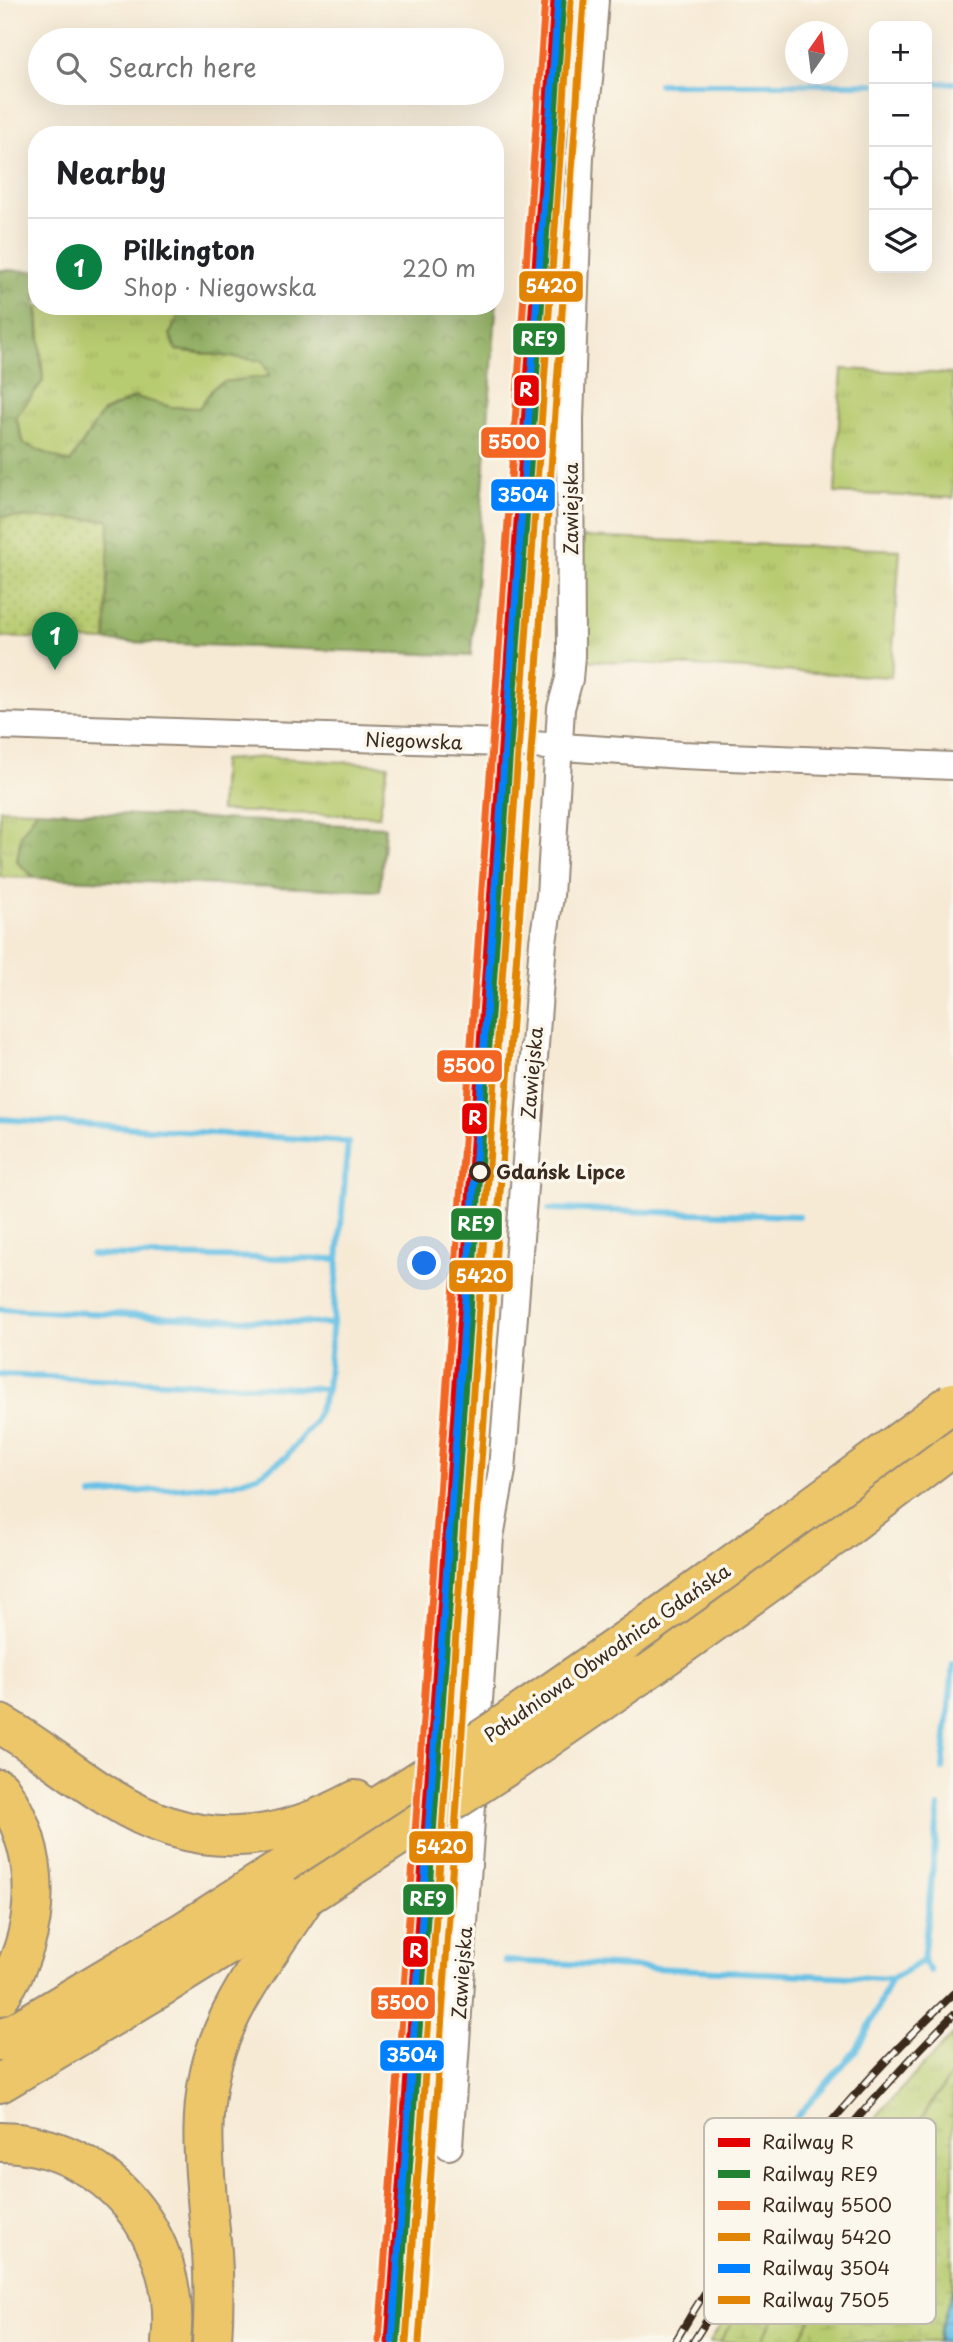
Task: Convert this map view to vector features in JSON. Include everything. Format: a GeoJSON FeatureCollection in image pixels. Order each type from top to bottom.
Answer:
{"type":"FeatureCollection","features":[{"type":"Feature","properties":{"kind":"highway","name":"Południowa Obwodnica Gdańska"},"geometry":{"type":"LineString","coordinates":[[0,2041],[186,1930],[457,1756],[601,1659],[733,1565],[953,1402]]}},
{"type":"Feature","properties":{"kind":"highway","name":"Południowa Obwodnica Gdańska"},"geometry":{"type":"LineString","coordinates":[[0,2083],[164,1985],[513,1762],[833,1537],[953,1446]]}},
{"type":"Feature","properties":{"kind":"highway"},"geometry":{"type":"LineString","coordinates":[[0,1724],[111,1799],[138,1814],[164,1826],[193,1834],[219,1837],[244,1837],[301,1824],[347,1805],[393,1779],[457,1756]]}},
{"type":"Feature","properties":{"kind":"highway"},"geometry":{"type":"LineString","coordinates":[[0,1789],[12,1807],[24,1835],[32,1862],[34,1900],[32,1921],[22,1957],[0,1996]]}},
{"type":"Feature","properties":{"kind":"highway"},"geometry":{"type":"LineString","coordinates":[[212,2342],[214,2294],[202,2165],[204,2104],[209,2076],[228,2020],[306,1896]]}},
{"type":"Feature","properties":{"kind":"highway"},"geometry":{"type":"LineString","coordinates":[[0,2142],[35,2145],[60,2153],[86,2165],[126,2198],[141,2217],[163,2260],[169,2282],[173,2317],[171,2342]]}},
{"type":"Feature","properties":{"kind":"street","name":"Zawiejska"},"geometry":{"type":"LineString","coordinates":[[449,2146],[491,1537],[502,1470],[523,1179],[543,942],[550,896],[561,708],[569,679],[571,656],[571,405],[580,156],[595,0]]}},
{"type":"Feature","properties":{"kind":"street","name":"Niegowska"},"geometry":{"type":"LineString","coordinates":[[0,726],[489,743],[953,766]]}},
{"type":"Feature","properties":{"kind":"green space"},"geometry":{"type":"Polygon","coordinates":[[[0,270],[28,271],[28,315],[38,315],[43,381],[16,417],[24,444],[70,463],[102,413],[135,397],[171,407],[199,408],[214,387],[224,382],[270,376],[262,361],[176,350],[170,334],[179,315],[496,315],[471,656],[106,641],[109,520],[0,517],[0,270]]]}},
{"type":"Feature","properties":{"kind":"green space"},"geometry":{"type":"Polygon","coordinates":[[[39,315],[179,315],[170,334],[176,350],[263,361],[270,376],[224,382],[214,387],[199,408],[171,407],[135,397],[102,413],[70,463],[24,444],[16,417],[43,381],[39,315]]]}},
{"type":"Feature","properties":{"kind":"green space"},"geometry":{"type":"Polygon","coordinates":[[[842,369],[953,374],[953,498],[835,493],[842,369]]]}},
{"type":"Feature","properties":{"kind":"green space"},"geometry":{"type":"Polygon","coordinates":[[[0,517],[109,520],[106,641],[0,637],[0,517]]]}},
{"type":"Feature","properties":{"kind":"green space"},"geometry":{"type":"Polygon","coordinates":[[[582,537],[900,550],[891,677],[581,660],[582,537]]]}},
{"type":"Feature","properties":{"kind":"green space"},"geometry":{"type":"Polygon","coordinates":[[[266,757],[388,765],[379,816],[220,811],[222,760],[266,757]]]}},
{"type":"Feature","properties":{"kind":"green space"},"geometry":{"type":"Polygon","coordinates":[[[0,809],[37,810],[21,835],[17,862],[35,878],[0,877],[0,809]]]}},
{"type":"Feature","properties":{"kind":"green space"},"geometry":{"type":"Polygon","coordinates":[[[37,810],[385,827],[380,891],[35,878],[17,862],[21,835],[37,810]]]}},
{"type":"Feature","properties":{"kind":"green space"},"geometry":{"type":"Polygon","coordinates":[[[953,2035],[953,2074],[922,2118],[874,2118],[953,2035]]]}},
{"type":"Feature","properties":{"kind":"green space"},"geometry":{"type":"Polygon","coordinates":[[[953,2074],[953,2287],[937,2342],[799,2342],[808,2324],[936,2324],[936,2118],[922,2118],[953,2074]]]}},
{"type":"Feature","properties":{"kind":"green space"},"geometry":{"type":"Polygon","coordinates":[[[722,2324],[732,2324],[720,2342],[710,2342],[722,2324]]]}},
{"type":"Feature","properties":{"kind":"green space"},"geometry":{"type":"Polygon","coordinates":[[[731,2324],[770,2324],[761,2342],[720,2342],[731,2324]]]}},
{"type":"Feature","properties":{"kind":"green space"},"geometry":{"type":"Polygon","coordinates":[[[770,2324],[808,2324],[799,2342],[761,2342],[770,2324]]]}},
{"type":"Feature","properties":{"kind":"water"},"geometry":{"type":"Polygon","coordinates":[[[953,2287],[953,2342],[937,2342],[953,2287]]]}},
{"type":"Feature","properties":{"kind":"waterway"},"geometry":{"type":"LineString","coordinates":[[932,83],[953,83]]}},
{"type":"Feature","properties":{"kind":"waterway"},"geometry":{"type":"LineString","coordinates":[[659,84],[869,84]]}},
{"type":"Feature","properties":{"kind":"waterway"},"geometry":{"type":"LineString","coordinates":[[0,1119],[348,1142],[327,1389],[314,1422],[286,1457],[259,1475],[232,1484],[92,1495]]}},
{"type":"Feature","properties":{"kind":"waterway"},"geometry":{"type":"LineString","coordinates":[[549,1209],[799,1216]]}},
{"type":"Feature","properties":{"kind":"waterway"},"geometry":{"type":"LineString","coordinates":[[91,1255],[338,1259]]}},
{"type":"Feature","properties":{"kind":"waterway"},"geometry":{"type":"LineString","coordinates":[[0,1309],[333,1324]]}},
{"type":"Feature","properties":{"kind":"waterway"},"geometry":{"type":"LineString","coordinates":[[0,1375],[327,1389]]}},
{"type":"Feature","properties":{"kind":"waterway"},"geometry":{"type":"LineString","coordinates":[[943,1769],[953,1665]]}},
{"type":"Feature","properties":{"kind":"waterway"},"geometry":{"type":"LineString","coordinates":[[923,1961],[939,1807]]}},
{"type":"Feature","properties":{"kind":"waterway"},"geometry":{"type":"LineString","coordinates":[[505,1961],[891,1979],[923,1961],[930,1971]]}},
{"type":"Feature","properties":{"kind":"waterway"},"geometry":{"type":"LineString","coordinates":[[796,2118],[856,2050],[891,1979]]}},
{"type":"Feature","properties":{"kind":"railway"},"geometry":{"type":"LineString","coordinates":[[835,2118],[953,1994]]}},
{"type":"Feature","properties":{"kind":"railway"},"geometry":{"type":"LineString","coordinates":[[857,2118],[953,2015]]}},
{"type":"Feature","properties":{"kind":"railway"},"geometry":{"type":"LineString","coordinates":[[675,2342],[704,2294]]}},
{"type":"Feature","properties":{"kind":"railway"},"geometry":{"type":"LineString","coordinates":[[693,2342],[705,2324]]}},
{"type":"Feature","properties":{"kind":"rail line","name":"5500"},"geometry":{"type":"LineString","coordinates":[[379,2341],[545,0]]}},
{"type":"Feature","properties":{"kind":"rail line","name":"R"},"geometry":{"type":"LineString","coordinates":[[388,2342],[554,0]]}},
{"type":"Feature","properties":{"kind":"rail line","name":"3504"},"geometry":{"type":"LineString","coordinates":[[392,2341],[558,0]]}},
{"type":"Feature","properties":{"kind":"rail line","name":"RE9"},"geometry":{"type":"LineString","coordinates":[[397,2342],[563,1]]}},
{"type":"Feature","properties":{"kind":"rail line","name":"5420"},"geometry":{"type":"LineString","coordinates":[[406,2342],[571,1]]}},
{"type":"Feature","properties":{"kind":"rail line","name":"7505"},"geometry":{"type":"LineString","coordinates":[[419,2342],[584,1]]}},
{"type":"Feature","properties":{"kind":"place","name":"Pilkington"},"geometry":{"type":"Point","coordinates":[55,670]}},
{"type":"Feature","properties":{"kind":"place","name":"Gdańsk Lipce"},"geometry":{"type":"Point","coordinates":[480,1172]}}]}
